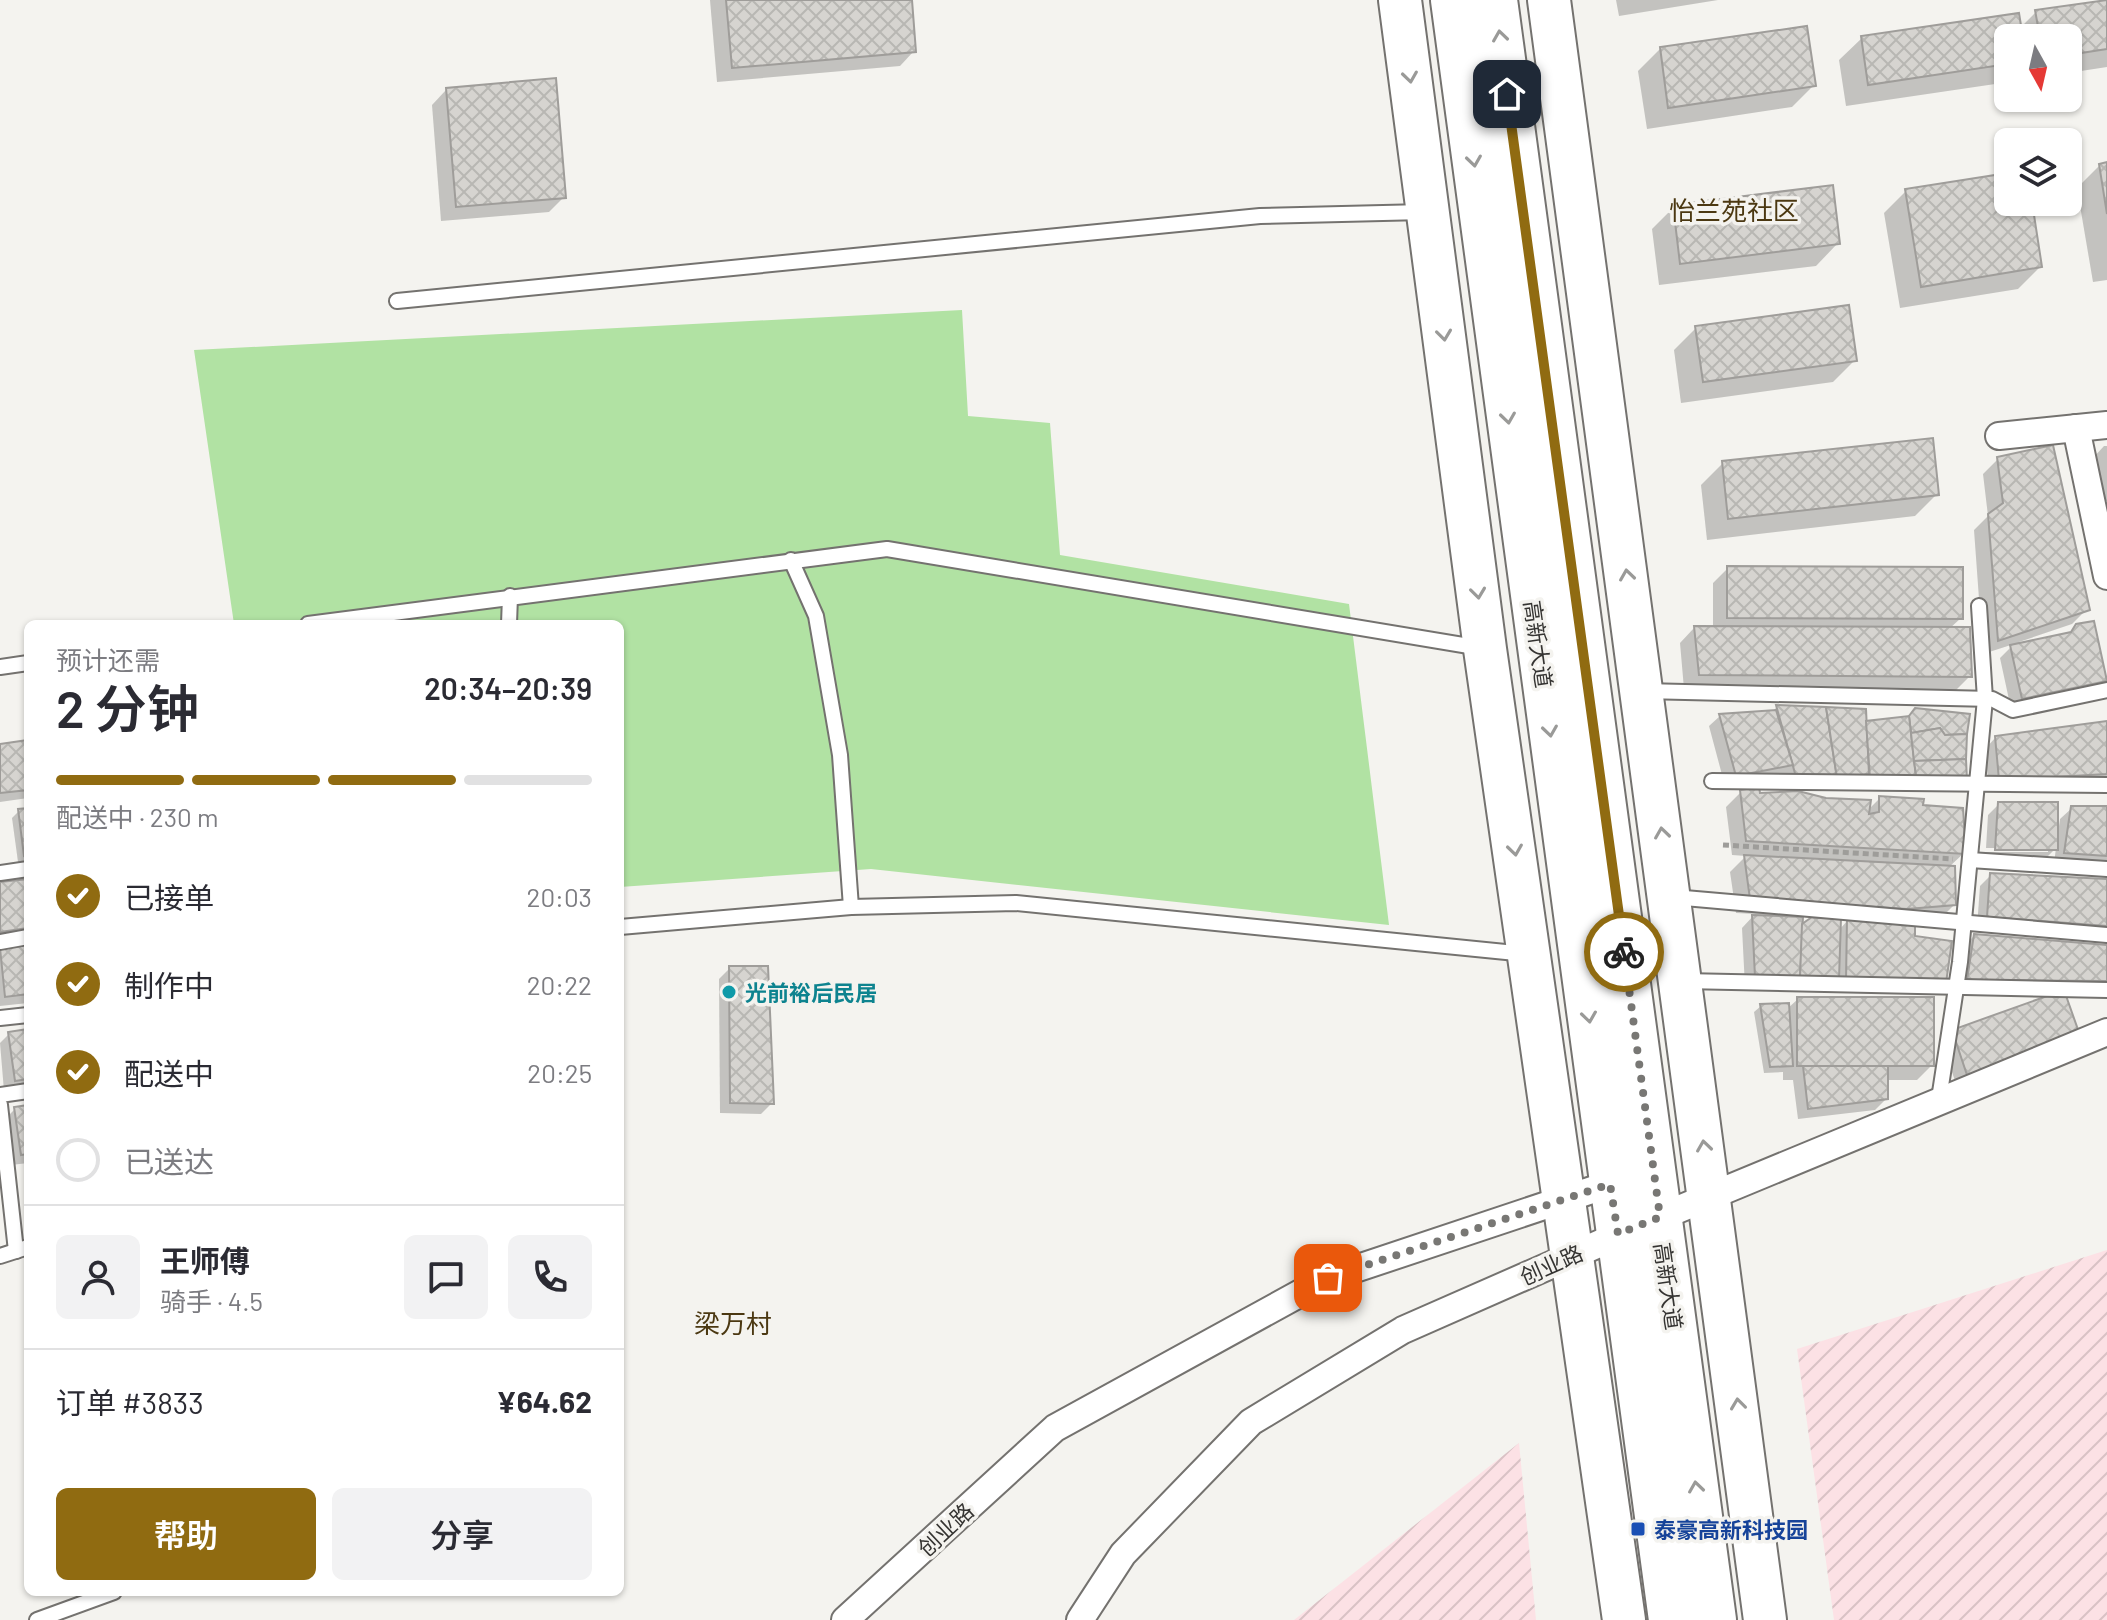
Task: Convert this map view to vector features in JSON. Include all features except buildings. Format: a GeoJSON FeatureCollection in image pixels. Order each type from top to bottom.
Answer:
{"type":"FeatureCollection","features":[{"type":"Feature","properties":{"kind":"highway","name":"高新大道"},"geometry":{"type":"LineString","coordinates":[[1453,0],[1671,1620]]}},
{"type":"Feature","properties":{"kind":"highway","name":"高新大道"},"geometry":{"type":"LineString","coordinates":[[1495,0],[1714,1620]]}},
{"type":"Feature","properties":{"kind":"main road"},"geometry":{"type":"LineString","coordinates":[[1400,0],[1485,649],[1624,1620]]}},
{"type":"Feature","properties":{"kind":"main road"},"geometry":{"type":"LineString","coordinates":[[1549,0],[1711,1195],[1765,1620]]}},
{"type":"Feature","properties":{"kind":"street"},"geometry":{"type":"LineString","coordinates":[[1999,436],[2107,425]]}},
{"type":"Feature","properties":{"kind":"street"},"geometry":{"type":"LineString","coordinates":[[2076,428],[2099,499],[2106,566]]}},
{"type":"Feature","properties":{"kind":"street","name":"创业路"},"geometry":{"type":"LineString","coordinates":[[1080,1620],[1123,1554],[1251,1422],[1403,1330],[1618,1234],[2107,1032]]}},
{"type":"Feature","properties":{"kind":"street","name":"创业路"},"geometry":{"type":"LineString","coordinates":[[845,1620],[1055,1428],[1328,1278],[1610,1184]]}},
{"type":"Feature","properties":{"kind":"lane"},"geometry":{"type":"LineString","coordinates":[[397,301],[1260,216],[1428,212]]}},
{"type":"Feature","properties":{"kind":"lane"},"geometry":{"type":"LineString","coordinates":[[337,620],[887,549],[1485,649]]}},
{"type":"Feature","properties":{"kind":"lane"},"geometry":{"type":"LineString","coordinates":[[791,560],[816,616],[840,755],[851,907]]}},
{"type":"Feature","properties":{"kind":"lane"},"geometry":{"type":"LineString","coordinates":[[509,620],[510,596]]}},
{"type":"Feature","properties":{"kind":"lane"},"geometry":{"type":"LineString","coordinates":[[1939,1099],[1964,923],[1985,699],[1979,606]]}},
{"type":"Feature","properties":{"kind":"lane"},"geometry":{"type":"LineString","coordinates":[[0,667],[24,664]]}},
{"type":"Feature","properties":{"kind":"lane"},"geometry":{"type":"LineString","coordinates":[[1643,691],[1985,699],[2013,710],[2107,690]]}},
{"type":"Feature","properties":{"kind":"lane"},"geometry":{"type":"LineString","coordinates":[[1712,781],[2107,785]]}},
{"type":"Feature","properties":{"kind":"lane"},"geometry":{"type":"LineString","coordinates":[[1970,860],[2107,869]]}},
{"type":"Feature","properties":{"kind":"lane"},"geometry":{"type":"LineString","coordinates":[[0,873],[24,870]]}},
{"type":"Feature","properties":{"kind":"lane"},"geometry":{"type":"LineString","coordinates":[[1671,897],[2107,935]]}},
{"type":"Feature","properties":{"kind":"lane"},"geometry":{"type":"LineString","coordinates":[[624,927],[851,907],[1016,903],[1530,954]]}},
{"type":"Feature","properties":{"kind":"lane"},"geometry":{"type":"LineString","coordinates":[[0,942],[24,938]]}},
{"type":"Feature","properties":{"kind":"lane"},"geometry":{"type":"LineString","coordinates":[[1682,981],[2107,990]]}},
{"type":"Feature","properties":{"kind":"lane"},"geometry":{"type":"LineString","coordinates":[[0,1018],[24,1015]]}},
{"type":"Feature","properties":{"kind":"lane"},"geometry":{"type":"LineString","coordinates":[[0,1095],[24,1092]]}},
{"type":"Feature","properties":{"kind":"lane"},"geometry":{"type":"LineString","coordinates":[[0,1105],[3,1165],[22,1249],[0,1256]]}},
{"type":"Feature","properties":{"kind":"lane"},"geometry":{"type":"LineString","coordinates":[[37,1620],[103,1596]]}},
{"type":"Feature","properties":{"kind":"path"},"geometry":{"type":"LineString","coordinates":[[1723,845],[1970,860]]}},
{"type":"Feature","properties":{"kind":"shaded area"},"geometry":{"type":"Polygon","coordinates":[[[2107,1250],[2107,1620],[1834,1620],[1797,1349],[2107,1250]]]}},
{"type":"Feature","properties":{"kind":"shaded area"},"geometry":{"type":"Polygon","coordinates":[[[1519,1443],[1536,1620],[1294,1620],[1519,1443]]]}},
{"type":"Feature","properties":{"kind":"green space"},"geometry":{"type":"Polygon","coordinates":[[[962,310],[968,416],[1050,423],[1060,555],[1349,604],[1389,925],[871,869],[624,887],[624,620],[233,620],[194,350],[962,310]]]}},
{"type":"Feature","properties":{"kind":"way so far"},"geometry":{"type":"LineString","coordinates":[[1328,1278],[1610,1184],[1618,1234],[1660,1217],[1624,952]]}},
{"type":"Feature","properties":{"kind":"place","name":"光前裕后民居"},"geometry":{"type":"Point","coordinates":[729,992]}},
{"type":"Feature","properties":{"kind":"place","name":"泰豪高新科技园"},"geometry":{"type":"Point","coordinates":[1638,1529]}},
{"type":"Feature","properties":{"kind":"district","name":"怡兰苑社区"},"geometry":{"type":"Point","coordinates":[1734,209]}},
{"type":"Feature","properties":{"kind":"district","name":"梁万村"},"geometry":{"type":"Point","coordinates":[733,1322]}},
{"type":"Feature","properties":{"kind":"route"},"geometry":{"type":"LineString","coordinates":[[1507,94],[1624,952]]}}]}
